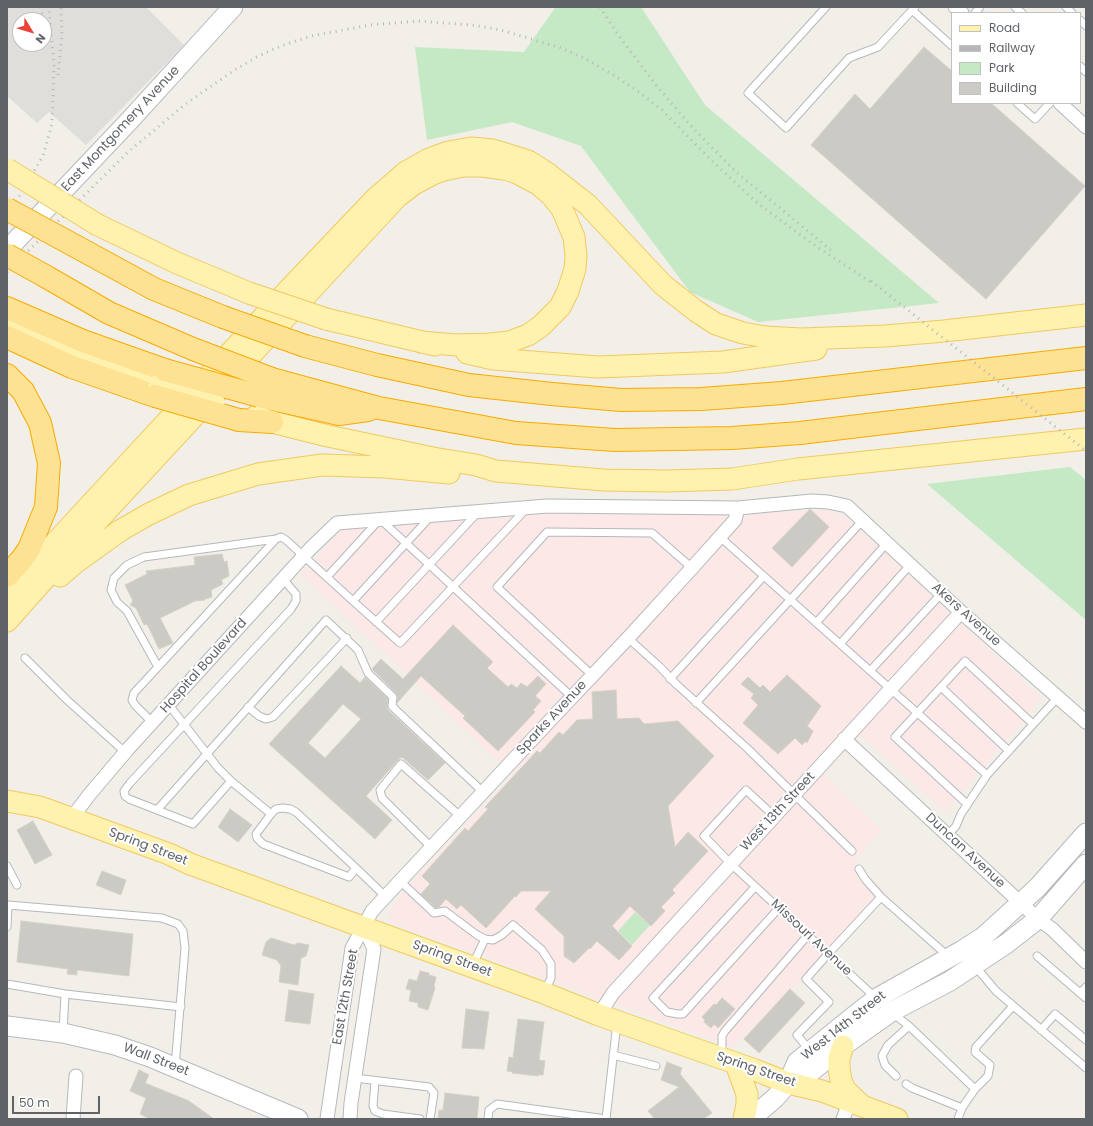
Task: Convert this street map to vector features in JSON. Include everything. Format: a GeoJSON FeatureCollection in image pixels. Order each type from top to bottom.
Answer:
{"type":"FeatureCollection","features":[{"type":"Feature","properties":{"kind":"highway"},"geometry":{"type":"LineString","coordinates":[[7,209],[154,289],[223,317],[305,346],[377,365],[469,385],[621,400],[701,399],[782,393],[1086,358]]}},
{"type":"Feature","properties":{"kind":"highway"},"geometry":{"type":"LineString","coordinates":[[7,255],[109,313],[194,349],[272,379],[380,408],[516,433],[615,440],[732,438],[800,433],[1086,398]]}},
{"type":"Feature","properties":{"kind":"highway"},"geometry":{"type":"LineString","coordinates":[[7,308],[83,341],[160,384],[241,416],[272,422]]}},
{"type":"Feature","properties":{"kind":"highway"},"geometry":{"type":"LineString","coordinates":[[7,337],[72,366],[160,384],[259,396],[339,414],[380,408]]}},
{"type":"Feature","properties":{"kind":"highway"},"geometry":{"type":"LineString","coordinates":[[7,375],[23,391],[40,423],[49,463],[46,507],[29,549],[7,576]]}},
{"type":"Feature","properties":{"kind":"main road"},"geometry":{"type":"LineString","coordinates":[[7,595],[133,457],[375,199],[406,172],[429,159],[448,152],[471,148],[493,150],[528,161],[547,173],[588,205],[663,285],[696,311],[716,324],[743,332],[766,337],[801,339],[885,336],[1086,315]]}},
{"type":"Feature","properties":{"kind":"main road"},"geometry":{"type":"LineString","coordinates":[[7,622],[66,554],[397,197],[414,184],[433,174],[463,166],[482,166],[504,169],[515,172],[538,184],[551,195],[562,209],[574,237],[576,256],[575,269],[572,283],[560,307],[541,326],[528,335],[509,342],[456,345],[421,342]]}},
{"type":"Feature","properties":{"kind":"main road"},"geometry":{"type":"LineString","coordinates":[[7,169],[98,225],[177,263],[249,293],[326,319],[493,359],[598,367],[723,362],[819,349],[885,336]]}},
{"type":"Feature","properties":{"kind":"main road"},"geometry":{"type":"LineString","coordinates":[[7,319],[77,352],[160,384]]}},
{"type":"Feature","properties":{"kind":"main road"},"geometry":{"type":"LineString","coordinates":[[272,422],[328,436],[433,458],[476,465],[496,471],[604,480],[667,481],[732,479],[806,468],[1086,439]]}},
{"type":"Feature","properties":{"kind":"main road"},"geometry":{"type":"LineString","coordinates":[[7,622],[75,563],[121,530],[149,514],[189,495],[258,474],[322,465],[385,467],[473,475],[496,471]]}},
{"type":"Feature","properties":{"kind":"main road","name":"Spring Street"},"geometry":{"type":"LineString","coordinates":[[7,801],[40,807],[472,966],[608,1018],[788,1083],[822,1091],[851,1108],[897,1119]]}},
{"type":"Feature","properties":{"kind":"main road"},"geometry":{"type":"LineString","coordinates":[[843,1046],[839,1058],[839,1069],[841,1080],[851,1108]]}},
{"type":"Feature","properties":{"kind":"main road"},"geometry":{"type":"LineString","coordinates":[[727,1061],[747,1094],[747,1104],[755,1117]]}},
{"type":"Feature","properties":{"kind":"street","name":"East Montgomery Avenue"},"geometry":{"type":"LineString","coordinates":[[7,250],[124,126],[233,7]]}},
{"type":"Feature","properties":{"kind":"street"},"geometry":{"type":"LineString","coordinates":[[1061,104],[1086,127]]}},
{"type":"Feature","properties":{"kind":"street","name":"Akers Avenue"},"geometry":{"type":"LineString","coordinates":[[738,508],[812,501],[828,502],[847,506],[941,594],[1086,722]]}},
{"type":"Feature","properties":{"kind":"street"},"geometry":{"type":"LineString","coordinates":[[380,519],[547,506],[738,508]]}},
{"type":"Feature","properties":{"kind":"street","name":"Sparks Avenue"},"geometry":{"type":"LineString","coordinates":[[364,927],[372,911],[628,638],[720,537],[735,520],[738,508]]}},
{"type":"Feature","properties":{"kind":"street","name":"Hospital Boulevard"},"geometry":{"type":"LineString","coordinates":[[71,819],[89,795],[126,753],[283,578],[330,528],[337,523],[380,519]]}},
{"type":"Feature","properties":{"kind":"street","name":"West 13th Street"},"geometry":{"type":"LineString","coordinates":[[608,1018],[613,994],[730,863],[891,690],[961,612]]}},
{"type":"Feature","properties":{"kind":"street","name":"Duncan Avenue"},"geometry":{"type":"LineString","coordinates":[[844,739],[1038,919],[1052,929],[1086,962]]}},
{"type":"Feature","properties":{"kind":"street","name":"West 14th Street"},"geometry":{"type":"LineString","coordinates":[[788,1083],[797,1062],[877,998],[949,958],[983,936],[1022,904],[1086,833]]}},
{"type":"Feature","properties":{"kind":"street","name":"West 14th Street"},"geometry":{"type":"LineString","coordinates":[[788,1083],[808,1074],[843,1046],[891,1012],[950,981],[975,966],[1006,944],[1038,919],[1086,864]]}},
{"type":"Feature","properties":{"kind":"street","name":"East 12th Street"},"geometry":{"type":"LineString","coordinates":[[350,1119],[374,949],[364,927]]}},
{"type":"Feature","properties":{"kind":"street","name":"East 12th Street"},"geometry":{"type":"LineString","coordinates":[[326,1119],[352,948],[364,927]]}},
{"type":"Feature","properties":{"kind":"street","name":"Wall Street"},"geometry":{"type":"LineString","coordinates":[[7,1026],[63,1033],[115,1045],[150,1057],[298,1119]]}},
{"type":"Feature","properties":{"kind":"street"},"geometry":{"type":"LineString","coordinates":[[73,1119],[76,1076]]}},
{"type":"Feature","properties":{"kind":"street"},"geometry":{"type":"LineString","coordinates":[[755,1117],[788,1083]]}},
{"type":"Feature","properties":{"kind":"lane"},"geometry":{"type":"LineString","coordinates":[[826,7],[748,93],[786,128],[849,58],[878,47],[914,9],[951,45]]}},
{"type":"Feature","properties":{"kind":"lane"},"geometry":{"type":"LineString","coordinates":[[1018,104],[1035,119],[1049,104]]}},
{"type":"Feature","properties":{"kind":"lane"},"geometry":{"type":"LineString","coordinates":[[158,668],[127,611],[117,602],[111,590],[114,578],[127,564],[144,557],[276,539],[281,537],[400,643],[527,508]]}},
{"type":"Feature","properties":{"kind":"lane"},"geometry":{"type":"LineString","coordinates":[[376,622],[478,512]]}},
{"type":"Feature","properties":{"kind":"lane"},"geometry":{"type":"LineString","coordinates":[[353,601],[433,515]]}},
{"type":"Feature","properties":{"kind":"lane"},"geometry":{"type":"LineString","coordinates":[[327,577],[380,519],[572,697]]}},
{"type":"Feature","properties":{"kind":"lane"},"geometry":{"type":"LineString","coordinates":[[696,703],[862,520]]}},
{"type":"Feature","properties":{"kind":"lane"},"geometry":{"type":"LineString","coordinates":[[592,675],[497,587],[547,532],[652,533],[692,568]]}},
{"type":"Feature","properties":{"kind":"lane"},"geometry":{"type":"LineString","coordinates":[[720,537],[987,775]]}},
{"type":"Feature","properties":{"kind":"lane"},"geometry":{"type":"LineString","coordinates":[[153,723],[134,706],[132,700],[134,694],[276,539]]}},
{"type":"Feature","properties":{"kind":"lane"},"geometry":{"type":"LineString","coordinates":[[816,623],[887,544]]}},
{"type":"Feature","properties":{"kind":"lane"},"geometry":{"type":"LineString","coordinates":[[840,644],[910,565]]}},
{"type":"Feature","properties":{"kind":"lane"},"geometry":{"type":"LineString","coordinates":[[670,679],[764,576]]}},
{"type":"Feature","properties":{"kind":"lane"},"geometry":{"type":"LineString","coordinates":[[231,781],[193,824],[129,800],[125,796],[124,791],[291,609],[296,600],[296,594],[283,578]]}},
{"type":"Feature","properties":{"kind":"lane"},"geometry":{"type":"LineString","coordinates":[[870,671],[941,594]]}},
{"type":"Feature","properties":{"kind":"lane"},"geometry":{"type":"LineString","coordinates":[[157,810],[206,753],[326,620],[347,638],[358,650],[368,674],[393,697],[392,706],[396,711],[483,792]]}},
{"type":"Feature","properties":{"kind":"lane"},"geometry":{"type":"LineString","coordinates":[[248,707],[266,719],[273,717],[347,638]]}},
{"type":"Feature","properties":{"kind":"lane"},"geometry":{"type":"LineString","coordinates":[[628,638],[660,667],[670,679],[795,794],[852,851]]}},
{"type":"Feature","properties":{"kind":"lane"},"geometry":{"type":"LineString","coordinates":[[25,658],[67,700],[126,753]]}},
{"type":"Feature","properties":{"kind":"lane"},"geometry":{"type":"LineString","coordinates":[[967,804],[895,737],[965,661],[1034,724]]}},
{"type":"Feature","properties":{"kind":"lane"},"geometry":{"type":"LineString","coordinates":[[941,687],[1009,751]]}},
{"type":"Feature","properties":{"kind":"lane"},"geometry":{"type":"LineString","coordinates":[[948,835],[956,826],[967,804],[987,775],[1058,697]]}},
{"type":"Feature","properties":{"kind":"lane"},"geometry":{"type":"LineString","coordinates":[[169,705],[218,768],[231,781],[271,814]]}},
{"type":"Feature","properties":{"kind":"lane"},"geometry":{"type":"LineString","coordinates":[[432,848],[382,798],[380,790],[401,764],[460,816]]}},
{"type":"Feature","properties":{"kind":"lane","name":"Missouri Avenue"},"geometry":{"type":"LineString","coordinates":[[774,816],[746,790],[704,836],[755,887],[891,1012],[909,1026],[975,1089]]}},
{"type":"Feature","properties":{"kind":"lane"},"geometry":{"type":"LineString","coordinates":[[356,868],[349,877],[263,844],[257,838],[256,834],[271,814],[276,810],[283,808],[290,809],[296,812],[356,868],[386,897]]}},
{"type":"Feature","properties":{"kind":"lane"},"geometry":{"type":"LineString","coordinates":[[7,866],[17,885]]}},
{"type":"Feature","properties":{"kind":"lane"},"geometry":{"type":"LineString","coordinates":[[859,869],[865,879],[881,896],[949,958]]}},
{"type":"Feature","properties":{"kind":"lane"},"geometry":{"type":"LineString","coordinates":[[400,881],[434,913],[445,911],[484,939],[493,940],[502,935],[513,925],[542,950],[551,964],[551,978],[544,993]]}},
{"type":"Feature","properties":{"kind":"lane"},"geometry":{"type":"LineString","coordinates":[[755,887],[653,998],[668,1012],[683,1014],[779,908]]}},
{"type":"Feature","properties":{"kind":"lane"},"geometry":{"type":"LineString","coordinates":[[810,1051],[797,1035],[829,1002],[806,979],[881,896]]}},
{"type":"Feature","properties":{"kind":"lane"},"geometry":{"type":"LineString","coordinates":[[7,927],[8,905],[162,918],[178,924],[184,931],[185,948],[175,1068]]}},
{"type":"Feature","properties":{"kind":"lane"},"geometry":{"type":"LineString","coordinates":[[727,1061],[722,1046],[722,1036],[725,1031],[808,936]]}},
{"type":"Feature","properties":{"kind":"lane"},"geometry":{"type":"LineString","coordinates":[[472,966],[484,939]]}},
{"type":"Feature","properties":{"kind":"lane"},"geometry":{"type":"LineString","coordinates":[[1037,956],[1083,996],[1086,987]]}},
{"type":"Feature","properties":{"kind":"lane"},"geometry":{"type":"LineString","coordinates":[[975,966],[996,991],[1086,1068]]}},
{"type":"Feature","properties":{"kind":"lane"},"geometry":{"type":"LineString","coordinates":[[7,984],[65,994],[181,1007]]}},
{"type":"Feature","properties":{"kind":"lane"},"geometry":{"type":"LineString","coordinates":[[63,1033],[65,994]]}},
{"type":"Feature","properties":{"kind":"lane"},"geometry":{"type":"LineString","coordinates":[[958,1119],[962,1108],[975,1089],[988,1076],[990,1066],[975,1052],[976,1047],[1013,1006]]}},
{"type":"Feature","properties":{"kind":"lane"},"geometry":{"type":"LineString","coordinates":[[1041,1030],[1056,1014],[1086,1040]]}},
{"type":"Feature","properties":{"kind":"lane"},"geometry":{"type":"LineString","coordinates":[[488,1119],[490,1110],[497,1104],[606,1119],[613,1055],[608,1018]]}},
{"type":"Feature","properties":{"kind":"lane"},"geometry":{"type":"LineString","coordinates":[[896,1076],[885,1065],[882,1056],[888,1045],[909,1026]]}},
{"type":"Feature","properties":{"kind":"lane"},"geometry":{"type":"LineString","coordinates":[[613,1055],[656,1066]]}},
{"type":"Feature","properties":{"kind":"lane"},"geometry":{"type":"LineString","coordinates":[[355,1078],[429,1088],[434,1093],[430,1119]]}},
{"type":"Feature","properties":{"kind":"lane"},"geometry":{"type":"LineString","coordinates":[[375,1081],[373,1106],[375,1112],[420,1119]]}},
{"type":"Feature","properties":{"kind":"lane"},"geometry":{"type":"LineString","coordinates":[[906,1084],[912,1088],[962,1108]]}},
{"type":"Feature","properties":{"kind":"shaded area"},"geometry":{"type":"Polygon","coordinates":[[[7,7],[146,7],[184,45],[86,145],[49,112],[37,123],[7,96],[7,7]]]}},
{"type":"Feature","properties":{"kind":"shaded area"},"geometry":{"type":"Polygon","coordinates":[[[826,510],[844,515],[1042,698],[945,812],[861,735],[824,774],[881,830],[854,861],[888,894],[733,1047],[392,923],[388,914],[408,886],[512,776],[301,574],[341,530],[550,512],[774,512],[826,510]]]}},
{"type":"Feature","properties":{"kind":"green space"},"geometry":{"type":"Polygon","coordinates":[[[554,7],[641,7],[705,105],[939,303],[758,322],[690,292],[581,146],[512,122],[427,140],[415,47],[524,52],[555,8],[554,7]]]}},
{"type":"Feature","properties":{"kind":"green space"},"geometry":{"type":"Polygon","coordinates":[[[1070,467],[1086,480],[1086,620],[927,484],[1070,467]]]}},
{"type":"Feature","properties":{"kind":"green space"},"geometry":{"type":"Polygon","coordinates":[[[635,912],[650,925],[632,945],[618,931],[635,912]]]}},
{"type":"Feature","properties":{"kind":"building"},"geometry":{"type":"Polygon","coordinates":[[[924,47],[951,70],[951,104],[992,104],[1085,186],[986,299],[811,145],[855,94],[870,109],[924,47]]]}},
{"type":"Feature","properties":{"kind":"building"},"geometry":{"type":"Polygon","coordinates":[[[810,509],[829,527],[792,567],[772,548],[810,509]]]}},
{"type":"Feature","properties":{"kind":"building"},"geometry":{"type":"Polygon","coordinates":[[[222,554],[224,562],[227,561],[229,576],[221,580],[223,584],[211,590],[212,597],[205,600],[195,601],[160,618],[173,643],[159,649],[147,624],[144,625],[136,608],[130,605],[133,601],[125,585],[147,574],[146,571],[195,565],[194,557],[222,554]]]}},
{"type":"Feature","properties":{"kind":"building"},"geometry":{"type":"Polygon","coordinates":[[[453,625],[493,662],[487,668],[508,687],[511,684],[517,688],[521,683],[527,687],[538,676],[546,684],[535,696],[541,701],[533,710],[535,712],[498,751],[463,718],[465,716],[421,676],[397,703],[397,694],[372,669],[381,659],[403,679],[453,625]]]}},
{"type":"Feature","properties":{"kind":"building"},"geometry":{"type":"Polygon","coordinates":[[[341,666],[360,683],[365,677],[388,699],[388,710],[445,763],[428,780],[402,757],[397,761],[366,796],[392,820],[375,839],[269,744],[341,666]],[[343,704],[308,743],[325,758],[361,719],[343,704]]]}},
{"type":"Feature","properties":{"kind":"building"},"geometry":{"type":"Polygon","coordinates":[[[787,675],[821,706],[807,726],[813,731],[807,743],[806,741],[802,745],[795,738],[778,754],[743,723],[758,705],[751,698],[754,694],[741,684],[748,677],[760,688],[763,685],[770,692],[787,675]]]}},
{"type":"Feature","properties":{"kind":"building"},"geometry":{"type":"Polygon","coordinates":[[[616,690],[617,719],[639,718],[644,724],[678,721],[714,756],[668,806],[675,847],[688,832],[708,851],[672,890],[675,893],[661,907],[665,911],[651,926],[630,906],[612,926],[632,946],[619,960],[597,941],[574,963],[564,956],[564,936],[535,909],[551,891],[521,891],[486,928],[461,905],[457,909],[446,899],[439,907],[436,908],[421,894],[430,884],[422,876],[465,828],[468,831],[488,809],[485,807],[537,751],[540,753],[559,732],[563,735],[577,720],[593,719],[592,692],[616,690]]]}},
{"type":"Feature","properties":{"kind":"building"},"geometry":{"type":"Polygon","coordinates":[[[230,809],[252,825],[238,842],[218,827],[230,809]]]}},
{"type":"Feature","properties":{"kind":"building"},"geometry":{"type":"Polygon","coordinates":[[[33,821],[52,855],[35,864],[17,830],[33,821]]]}},
{"type":"Feature","properties":{"kind":"building"},"geometry":{"type":"Polygon","coordinates":[[[102,871],[126,880],[121,895],[96,885],[102,871]]]}},
{"type":"Feature","properties":{"kind":"building"},"geometry":{"type":"Polygon","coordinates":[[[21,921],[133,934],[129,976],[77,970],[77,975],[67,974],[68,969],[17,962],[21,921]]]}},
{"type":"Feature","properties":{"kind":"building"},"geometry":{"type":"Polygon","coordinates":[[[271,938],[294,945],[298,943],[309,945],[306,956],[301,958],[298,985],[279,982],[281,966],[277,960],[262,955],[266,942],[271,938]]]}},
{"type":"Feature","properties":{"kind":"building"},"geometry":{"type":"Polygon","coordinates":[[[420,971],[429,973],[429,975],[436,977],[435,988],[428,1010],[418,1007],[418,1003],[409,1001],[411,990],[406,989],[409,979],[417,981],[420,971]]]}},
{"type":"Feature","properties":{"kind":"building"},"geometry":{"type":"Polygon","coordinates":[[[790,989],[805,1003],[759,1053],[744,1039],[790,989]]]}},
{"type":"Feature","properties":{"kind":"building"},"geometry":{"type":"Polygon","coordinates":[[[289,990],[314,994],[310,1024],[285,1021],[289,990]]]}},
{"type":"Feature","properties":{"kind":"building"},"geometry":{"type":"Polygon","coordinates":[[[722,998],[735,1009],[718,1028],[714,1024],[711,1028],[704,1022],[705,1020],[702,1017],[722,998]]]}},
{"type":"Feature","properties":{"kind":"building"},"geometry":{"type":"Polygon","coordinates":[[[466,1009],[489,1012],[484,1049],[462,1048],[466,1009]]]}},
{"type":"Feature","properties":{"kind":"building"},"geometry":{"type":"Polygon","coordinates":[[[518,1019],[544,1022],[539,1060],[545,1061],[543,1075],[538,1076],[507,1071],[509,1057],[513,1058],[518,1019]]]}},
{"type":"Feature","properties":{"kind":"building"},"geometry":{"type":"Polygon","coordinates":[[[667,1062],[682,1068],[680,1074],[712,1113],[703,1119],[655,1119],[648,1111],[679,1087],[661,1080],[667,1062]]]}},
{"type":"Feature","properties":{"kind":"building"},"geometry":{"type":"Polygon","coordinates":[[[139,1070],[149,1075],[145,1083],[189,1101],[214,1119],[150,1119],[140,1114],[146,1098],[130,1091],[139,1070]]]}},
{"type":"Feature","properties":{"kind":"building"},"geometry":{"type":"Polygon","coordinates":[[[445,1093],[479,1097],[477,1119],[438,1119],[439,1110],[443,1110],[445,1093]]]}},
{"type":"Feature","properties":{"kind":"railway"},"geometry":{"type":"LineString","coordinates":[[40,7],[42,12]]}},
{"type":"Feature","properties":{"kind":"railway"},"geometry":{"type":"LineString","coordinates":[[7,217],[43,156],[52,124],[54,66],[49,7]]}},
{"type":"Feature","properties":{"kind":"railway"},"geometry":{"type":"LineString","coordinates":[[58,75],[62,35],[61,7]]}},
{"type":"Feature","properties":{"kind":"railway"},"geometry":{"type":"LineString","coordinates":[[600,7],[619,36],[656,85],[690,125],[736,172],[832,251]]}},
{"type":"Feature","properties":{"kind":"railway"},"geometry":{"type":"LineString","coordinates":[[7,272],[128,152],[187,103],[233,71],[257,57],[281,46],[311,36],[370,25],[418,21],[472,25],[501,30],[561,48],[582,57],[612,74],[662,110],[709,158],[756,202],[817,247],[874,284]]}},
{"type":"Feature","properties":{"kind":"railway"},"geometry":{"type":"LineString","coordinates":[[871,281],[1086,451]]}}]}
